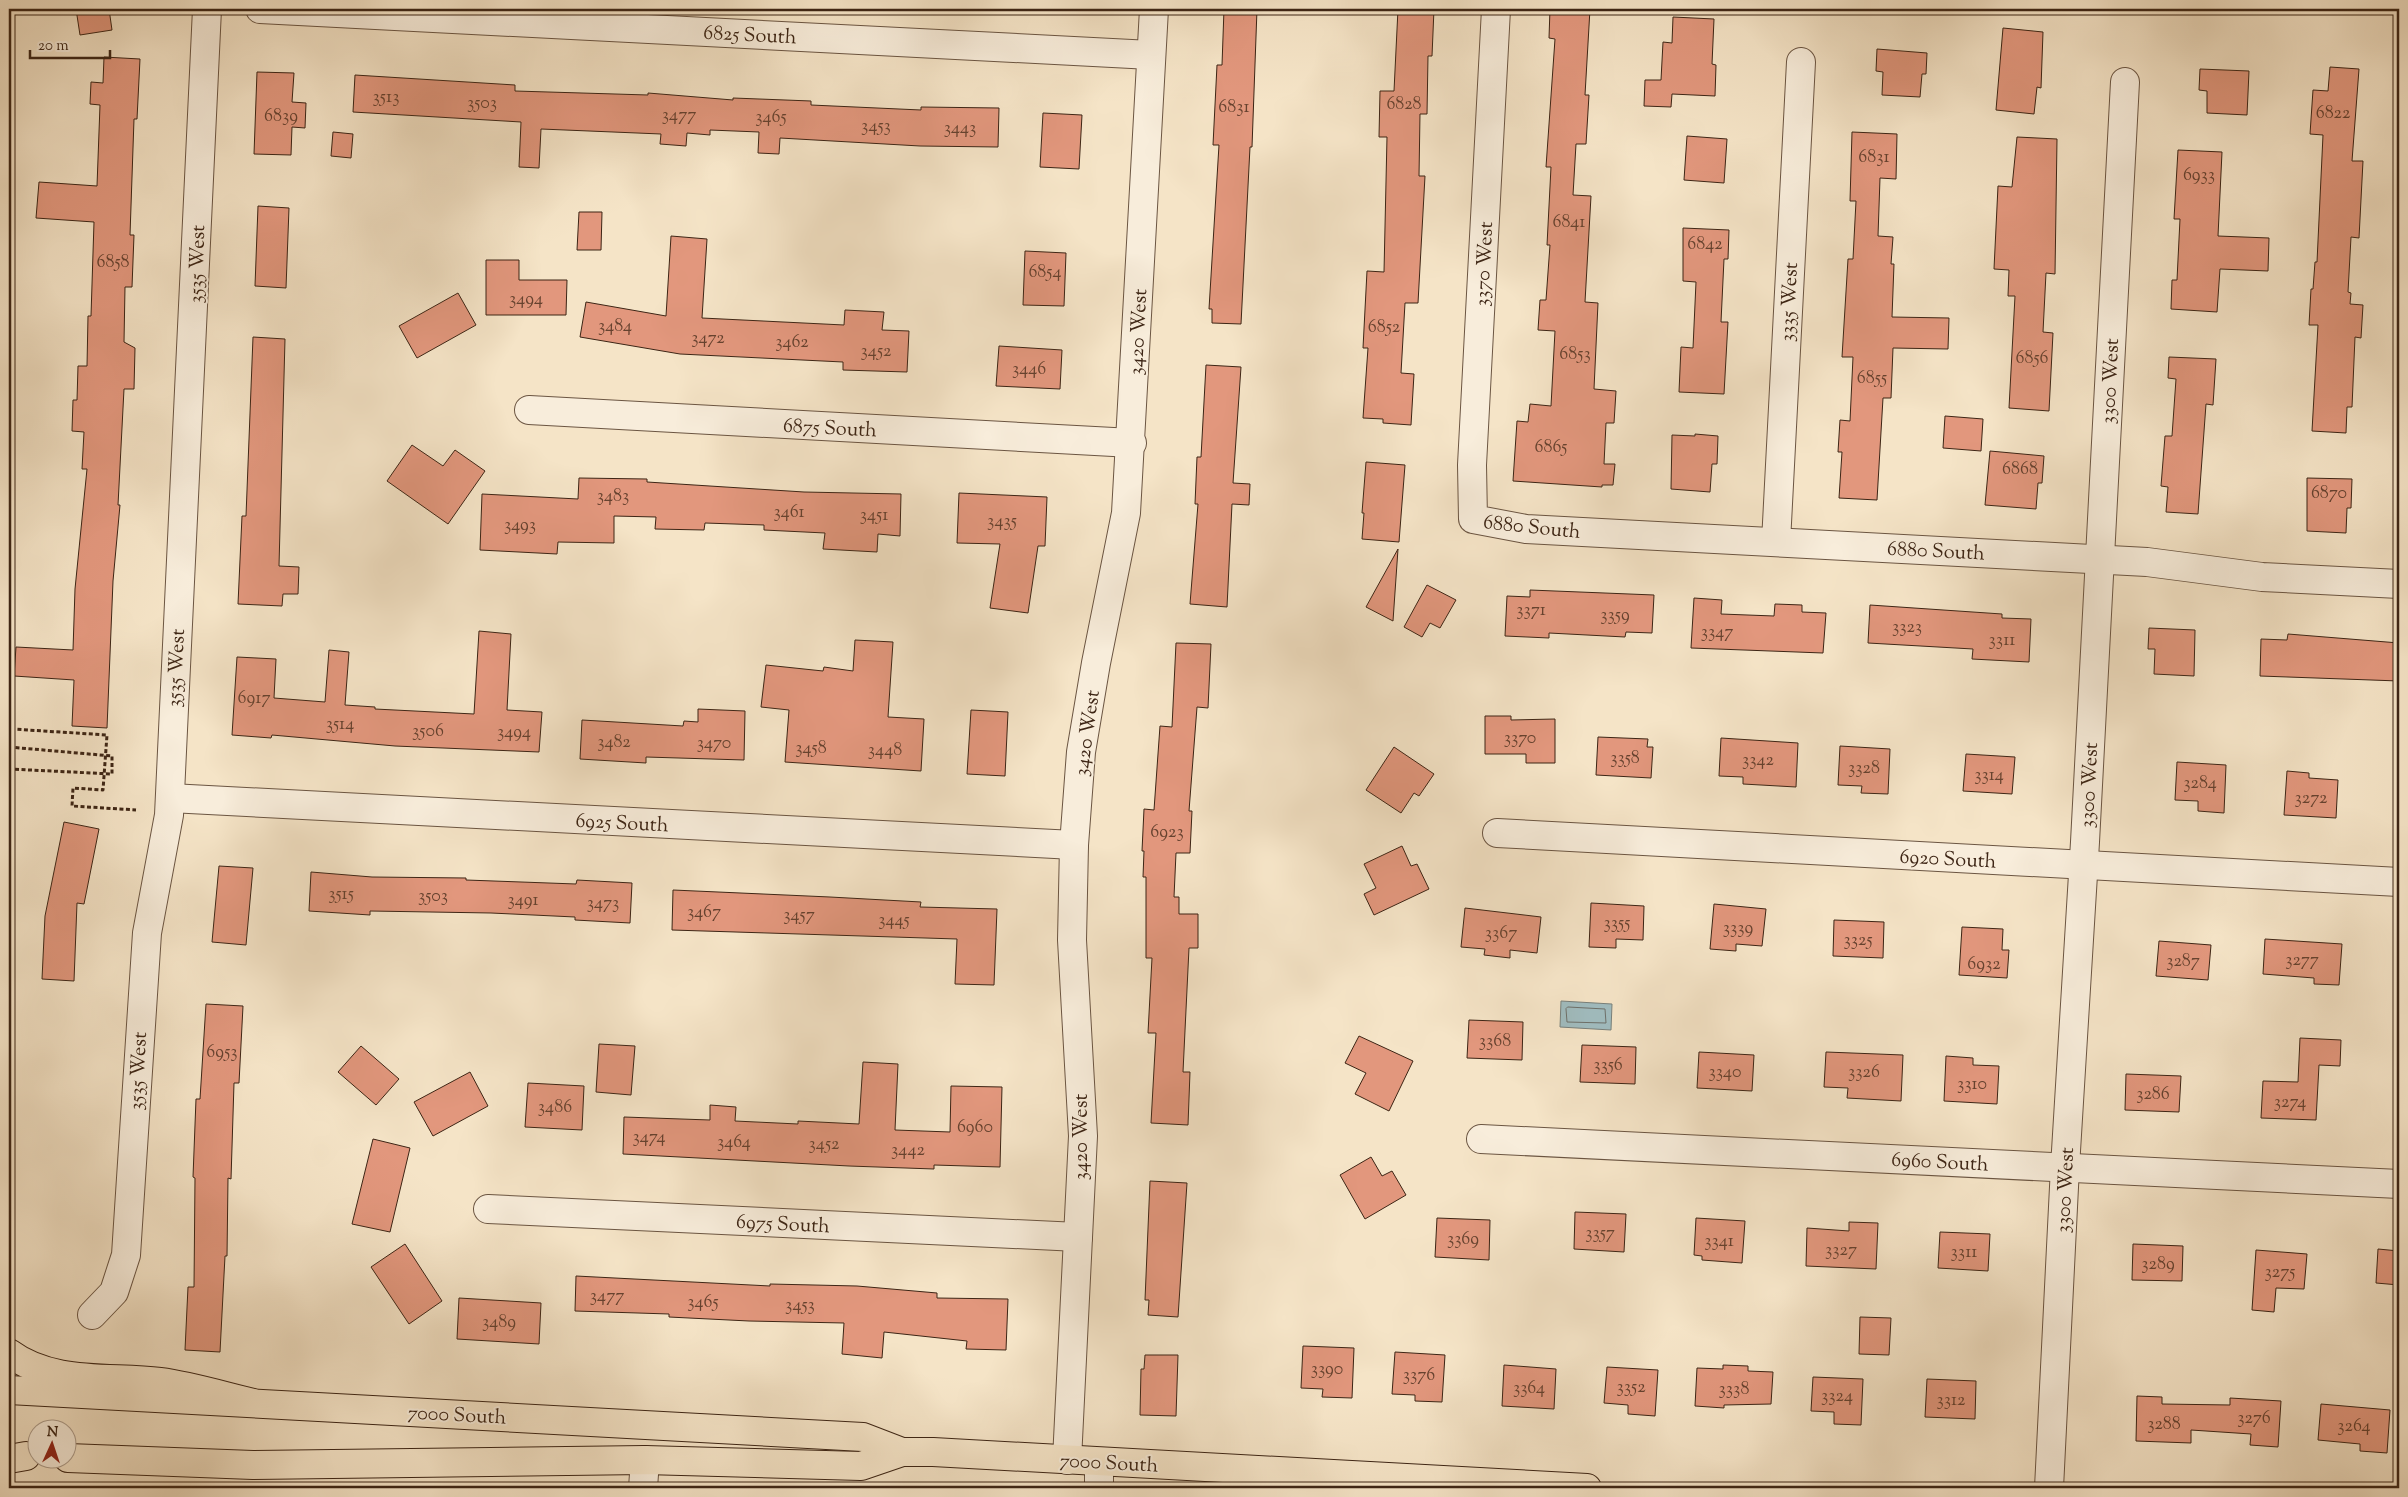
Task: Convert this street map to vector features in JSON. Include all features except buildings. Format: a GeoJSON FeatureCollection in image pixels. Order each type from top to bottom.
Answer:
{"type":"FeatureCollection","features":[{"type":"Feature","properties":{"kind":"main road"},"geometry":{"type":"LineString","coordinates":[[9,1353],[33,1366],[80,1378],[161,1382],[254,1403]]}},
{"type":"Feature","properties":{"kind":"main road","name":"7000 South"},"geometry":{"type":"LineString","coordinates":[[9,1390],[862,1437],[902,1452],[1587,1488]]}},
{"type":"Feature","properties":{"kind":"main road","name":"7000 South"},"geometry":{"type":"LineString","coordinates":[[78,1458],[253,1465],[645,1460],[861,1466],[902,1452]]}},
{"type":"Feature","properties":{"kind":"street","name":"3535 West"},"geometry":{"type":"LineString","coordinates":[[92,1315],[114,1292],[126,1255],[147,933],[170,798],[172,709],[194,304],[207,9]]}},
{"type":"Feature","properties":{"kind":"street","name":"6825 South"},"geometry":{"type":"LineString","coordinates":[[260,9],[1151,55]]}},
{"type":"Feature","properties":{"kind":"street","name":"3420 West"},"geometry":{"type":"LineString","coordinates":[[1067,1460],[1083,1136],[1072,940],[1074,845],[1082,752],[1096,663],[1126,513],[1132,443],[1154,9]]}},
{"type":"Feature","properties":{"kind":"street","name":"3370 West"},"geometry":{"type":"LineString","coordinates":[[1472,519],[1472,465],[1496,9]]}},
{"type":"Feature","properties":{"kind":"street","name":"3335 West"},"geometry":{"type":"LineString","coordinates":[[1776,542],[1801,62]]}},
{"type":"Feature","properties":{"kind":"street","name":"3300 West"},"geometry":{"type":"LineString","coordinates":[[2049,1488],[2125,82]]}},
{"type":"Feature","properties":{"kind":"street","name":"6875 South"},"geometry":{"type":"LineString","coordinates":[[529,410],[1132,443]]}},
{"type":"Feature","properties":{"kind":"street","name":"6880 South"},"geometry":{"type":"LineString","coordinates":[[1472,519],[1526,529],[2147,562],[2262,577],[2399,584]]}},
{"type":"Feature","properties":{"kind":"street","name":"6925 South"},"geometry":{"type":"LineString","coordinates":[[170,798],[1074,845]]}},
{"type":"Feature","properties":{"kind":"street","name":"6920 South"},"geometry":{"type":"LineString","coordinates":[[1497,833],[2399,882]]}},
{"type":"Feature","properties":{"kind":"street","name":"6960 South"},"geometry":{"type":"LineString","coordinates":[[1481,1139],[2065,1166],[2399,1184]]}},
{"type":"Feature","properties":{"kind":"street","name":"6975 South"},"geometry":{"type":"LineString","coordinates":[[488,1209],[1078,1237]]}},
{"type":"Feature","properties":{"kind":"street"},"geometry":{"type":"LineString","coordinates":[[643,1488],[645,1460]]}},
{"type":"Feature","properties":{"kind":"street"},"geometry":{"type":"LineString","coordinates":[[1099,1462],[1099,1488]]}},
{"type":"Feature","properties":{"kind":"path"},"geometry":{"type":"LineString","coordinates":[[9,747],[112,756],[112,774],[10,770],[12,729],[107,735],[103,790],[73,788],[72,806],[136,810]]}},
{"type":"Feature","properties":{"kind":"water"},"geometry":{"type":"Polygon","coordinates":[[[1561,1001],[1612,1004],[1611,1030],[1560,1027],[1561,1001]]]}}]}
